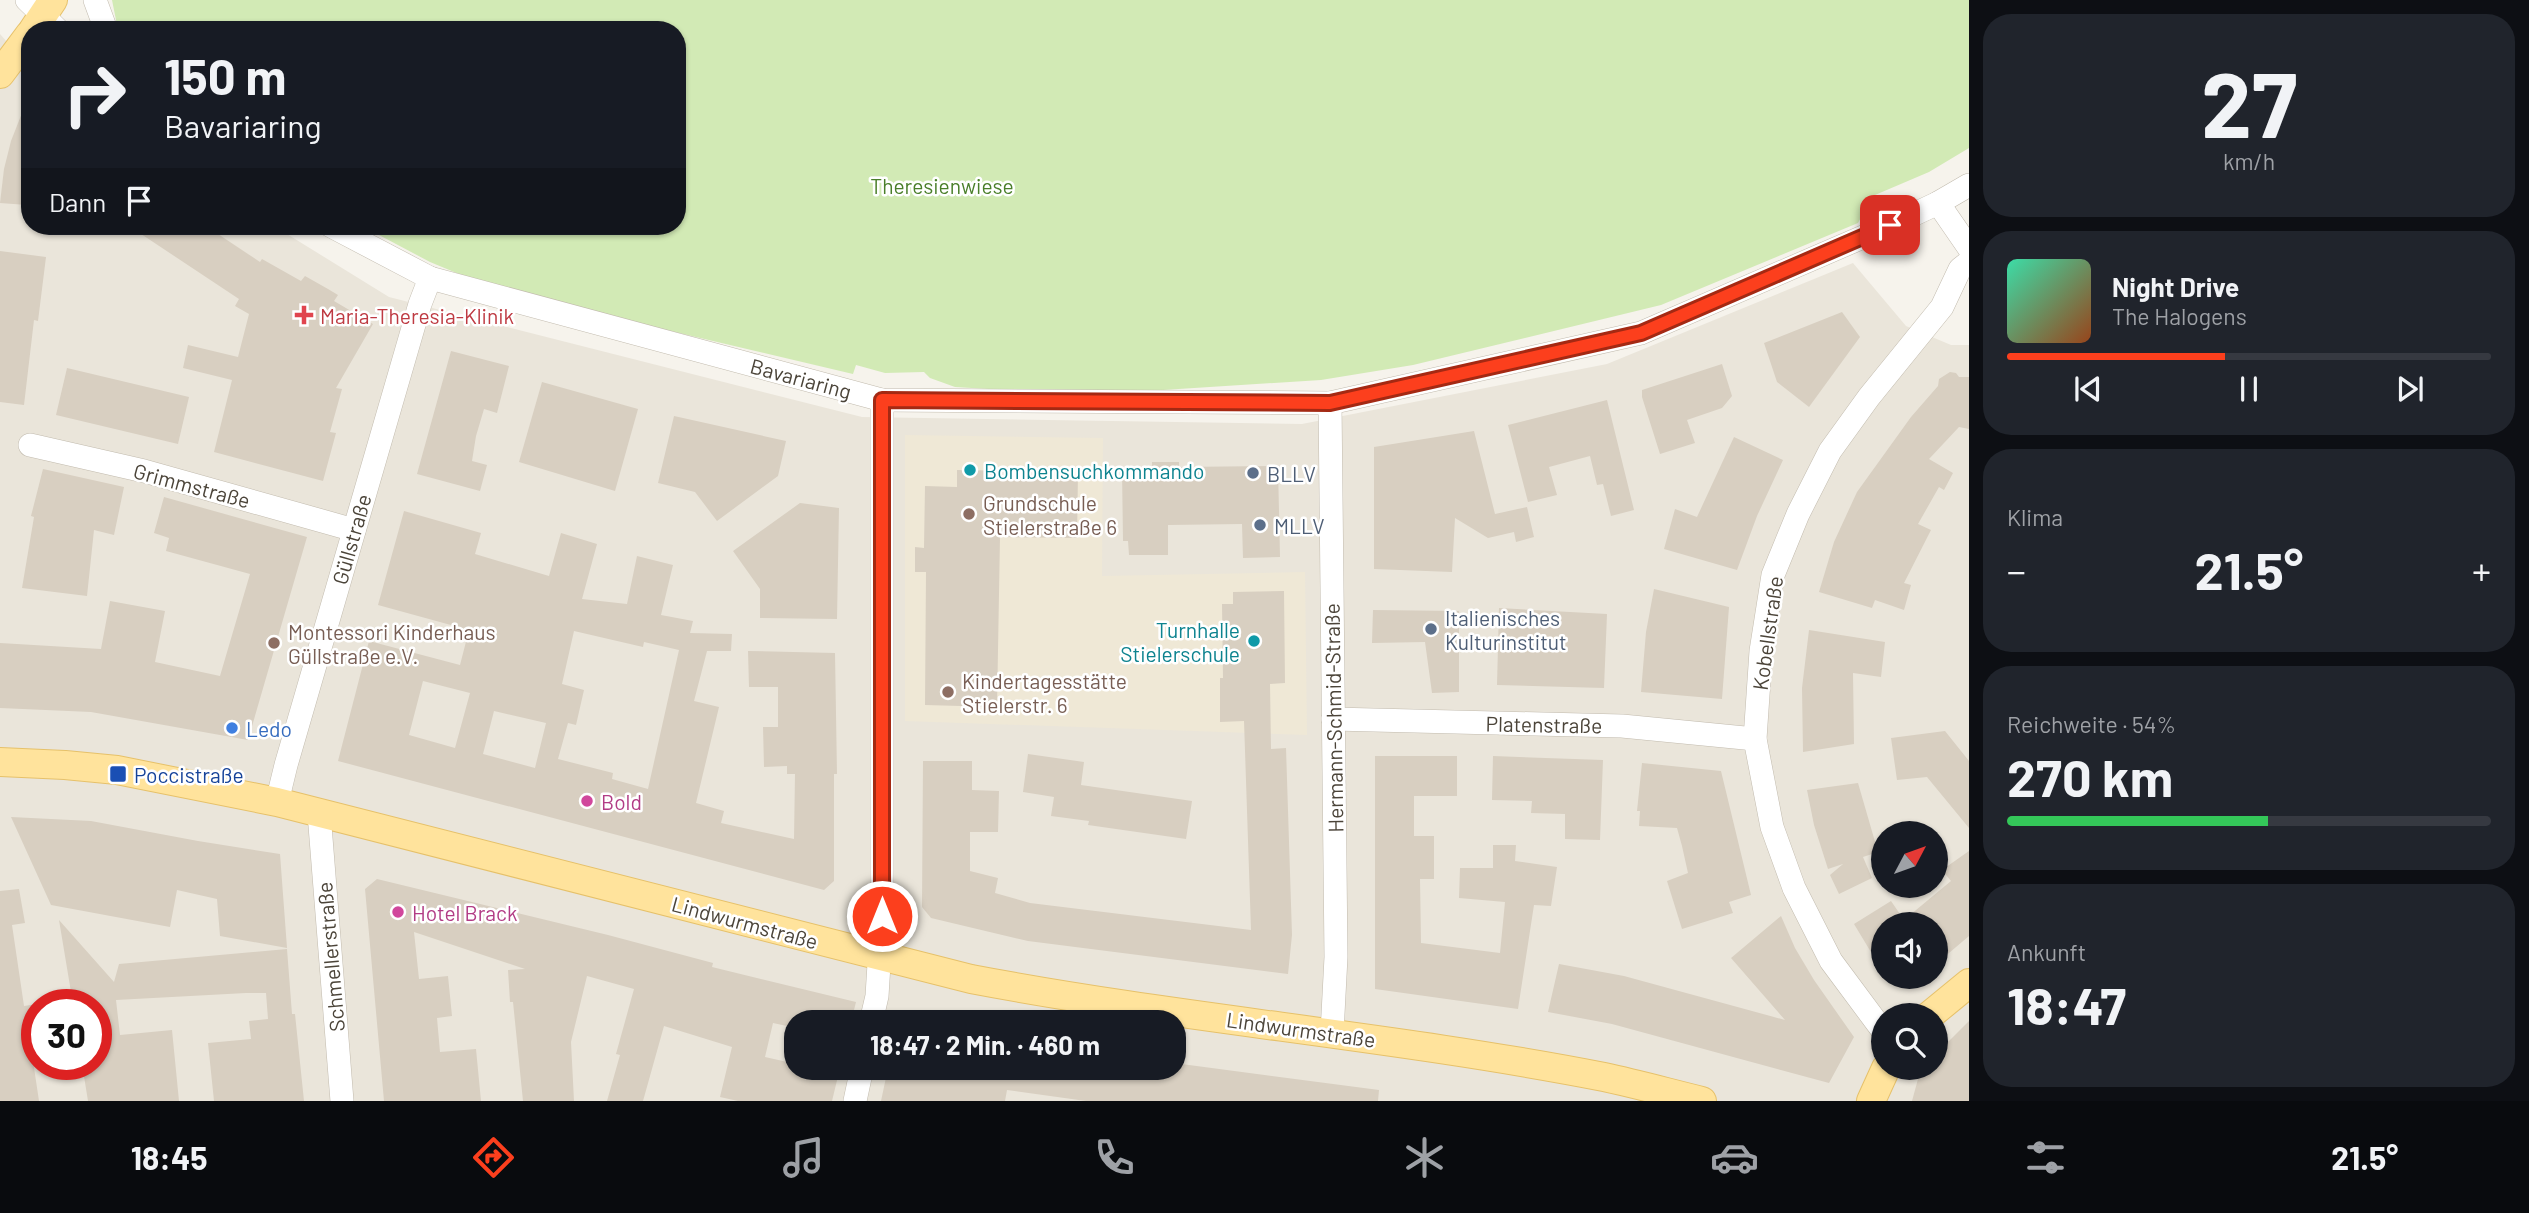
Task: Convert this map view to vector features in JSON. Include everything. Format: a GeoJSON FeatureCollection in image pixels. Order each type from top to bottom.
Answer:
{"type":"FeatureCollection","features":[{"type":"Feature","properties":{"kind":"main road"},"geometry":{"type":"LineString","coordinates":[[0,74],[21,45]]}},
{"type":"Feature","properties":{"kind":"main road","name":"Lindwurmstraße"},"geometry":{"type":"LineString","coordinates":[[0,762],[117,770],[277,803],[971,979],[1065,996],[1332,1033],[1605,1077],[1702,1101]]}},
{"type":"Feature","properties":{"kind":"main road"},"geometry":{"type":"LineString","coordinates":[[1945,1003],[1969,983]]}},
{"type":"Feature","properties":{"kind":"main road"},"geometry":{"type":"LineString","coordinates":[[1871,1101],[1881,1080]]}},
{"type":"Feature","properties":{"kind":"street"},"geometry":{"type":"LineString","coordinates":[[95,0],[103,21]]}},
{"type":"Feature","properties":{"kind":"street","name":"Bavariaring"},"geometry":{"type":"LineString","coordinates":[[348,235],[430,278],[882,400],[1330,403],[1641,333],[1938,203],[1969,185]]}},
{"type":"Feature","properties":{"kind":"street"},"geometry":{"type":"LineString","coordinates":[[1938,203],[1969,247]]}},
{"type":"Feature","properties":{"kind":"street","name":"Kobellstraße"},"geometry":{"type":"LineString","coordinates":[[1871,1015],[1831,961],[1794,888],[1772,827],[1755,739],[1761,651],[1773,575],[1798,514],[1830,451],[1869,397],[1942,307],[1960,269],[1969,262]]}},
{"type":"Feature","properties":{"kind":"street","name":"Güllstraße"},"geometry":{"type":"LineString","coordinates":[[277,803],[354,530],[430,278]]}},
{"type":"Feature","properties":{"kind":"street"},"geometry":{"type":"LineString","coordinates":[[874,1010],[882,916],[882,400]]}},
{"type":"Feature","properties":{"kind":"street","name":"Hermann-Schmid-Straße"},"geometry":{"type":"LineString","coordinates":[[1330,403],[1336,957],[1332,1033]]}},
{"type":"Feature","properties":{"kind":"street","name":"Grimmstraße"},"geometry":{"type":"LineString","coordinates":[[30,445],[144,471],[354,530]]}},
{"type":"Feature","properties":{"kind":"street","name":"Platenstraße"},"geometry":{"type":"LineString","coordinates":[[1333,719],[1622,726],[1755,739]]}},
{"type":"Feature","properties":{"kind":"street","name":"Schmellerstraße"},"geometry":{"type":"LineString","coordinates":[[319,813],[342,1101]]}},
{"type":"Feature","properties":{"kind":"street"},"geometry":{"type":"LineString","coordinates":[[855,1101],[859,1080]]}},
{"type":"Feature","properties":{"kind":"shaded area"},"geometry":{"type":"Polygon","coordinates":[[[0,34],[21,58],[21,235],[289,235],[389,297],[862,417],[1302,424],[1607,364],[1853,263],[1906,326],[1951,345],[1969,345],[1969,1101],[0,1101],[0,34]]]}},
{"type":"Feature","properties":{"kind":"shaded area"},"geometry":{"type":"Polygon","coordinates":[[[905,435],[1103,438],[1102,576],[1305,572],[1307,735],[905,721],[905,435]]]}},
{"type":"Feature","properties":{"kind":"green space","name":"Theresienwiese"},"geometry":{"type":"Polygon","coordinates":[[[112,0],[1969,0],[1969,148],[1929,172],[1868,198],[1868,204],[1858,223],[1661,305],[1413,365],[1321,380],[1163,390],[1041,392],[955,387],[930,378],[924,372],[885,373],[856,365],[853,374],[577,309],[471,279],[430,262],[379,235],[686,235],[686,21],[116,21],[112,0]]]}},
{"type":"Feature","properties":{"kind":"building"},"geometry":{"type":"Polygon","coordinates":[[[21,115],[21,205],[0,203],[11,141],[21,115]]]}},
{"type":"Feature","properties":{"kind":"building"},"geometry":{"type":"Polygon","coordinates":[[[143,235],[220,235],[260,262],[262,259],[301,281],[305,276],[328,289],[338,295],[334,301],[373,324],[336,388],[342,389],[330,432],[336,433],[323,481],[214,452],[232,380],[183,368],[188,345],[238,357],[249,314],[235,306],[239,299],[143,235]]]}},
{"type":"Feature","properties":{"kind":"building"},"geometry":{"type":"Polygon","coordinates":[[[0,251],[46,257],[38,321],[34,320],[24,405],[0,402],[0,251]]]}},
{"type":"Feature","properties":{"kind":"building"},"geometry":{"type":"Polygon","coordinates":[[[1842,312],[1860,337],[1809,407],[1777,382],[1764,343],[1842,312]]]}},
{"type":"Feature","properties":{"kind":"building"},"geometry":{"type":"Polygon","coordinates":[[[451,351],[509,366],[497,413],[484,409],[476,436],[472,461],[487,465],[480,491],[417,474],[451,351]]]}},
{"type":"Feature","properties":{"kind":"building"},"geometry":{"type":"Polygon","coordinates":[[[1722,364],[1732,396],[1722,408],[1687,420],[1695,443],[1660,454],[1642,390],[1722,364]]]}},
{"type":"Feature","properties":{"kind":"building"},"geometry":{"type":"Polygon","coordinates":[[[67,368],[189,397],[178,444],[56,415],[67,368]]]}},
{"type":"Feature","properties":{"kind":"building"},"geometry":{"type":"Polygon","coordinates":[[[1950,372],[1959,377],[1969,377],[1969,429],[1959,427],[1929,459],[1953,473],[1944,490],[1939,487],[1918,524],[1931,530],[1904,583],[1911,585],[1904,610],[1875,600],[1872,608],[1819,592],[1834,542],[1857,492],[1911,417],[1938,386],[1939,379],[1950,372]]]}},
{"type":"Feature","properties":{"kind":"building"},"geometry":{"type":"Polygon","coordinates":[[[542,382],[638,409],[615,491],[519,462],[542,382]]]}},
{"type":"Feature","properties":{"kind":"building"},"geometry":{"type":"Polygon","coordinates":[[[1607,400],[1634,510],[1611,516],[1603,484],[1597,485],[1590,456],[1549,467],[1557,495],[1528,502],[1508,425],[1607,400]]]}},
{"type":"Feature","properties":{"kind":"building"},"geometry":{"type":"Polygon","coordinates":[[[674,416],[786,441],[778,476],[717,521],[695,492],[658,483],[674,416]]]}},
{"type":"Feature","properties":{"kind":"building"},"geometry":{"type":"Polygon","coordinates":[[[1474,431],[1495,514],[1527,507],[1534,537],[1516,542],[1514,532],[1488,538],[1455,518],[1452,572],[1374,569],[1374,447],[1474,431]]]}},
{"type":"Feature","properties":{"kind":"building"},"geometry":{"type":"Polygon","coordinates":[[[1734,437],[1783,460],[1757,516],[1737,570],[1664,549],[1675,509],[1697,517],[1734,437]]]}},
{"type":"Feature","properties":{"kind":"building"},"geometry":{"type":"Polygon","coordinates":[[[1152,462],[1179,462],[1179,467],[1278,466],[1280,557],[1243,558],[1242,524],[1168,525],[1168,555],[1129,555],[1128,541],[1123,541],[1122,468],[1152,467],[1152,462]]]}},
{"type":"Feature","properties":{"kind":"building"},"geometry":{"type":"Polygon","coordinates":[[[43,469],[124,487],[114,535],[94,530],[87,596],[22,588],[34,517],[31,516],[43,469]]]}},
{"type":"Feature","properties":{"kind":"building"},"geometry":{"type":"Polygon","coordinates":[[[957,470],[1078,472],[1077,538],[1000,537],[997,707],[925,705],[926,572],[915,572],[915,547],[924,548],[925,486],[957,487],[957,470]]]}},
{"type":"Feature","properties":{"kind":"building"},"geometry":{"type":"Polygon","coordinates":[[[164,497],[307,537],[248,740],[91,712],[0,708],[0,643],[101,649],[110,601],[165,611],[155,662],[220,676],[250,574],[166,551],[169,538],[154,533],[164,497]]]}},
{"type":"Feature","properties":{"kind":"building"},"geometry":{"type":"Polygon","coordinates":[[[800,503],[839,508],[837,619],[760,618],[760,589],[733,551],[800,503]]]}},
{"type":"Feature","properties":{"kind":"building"},"geometry":{"type":"Polygon","coordinates":[[[404,511],[481,533],[475,554],[549,576],[561,533],[597,544],[582,599],[627,604],[637,556],[673,565],[661,615],[693,621],[690,633],[732,634],[731,651],[707,651],[694,701],[719,707],[696,803],[724,811],[721,823],[794,839],[795,774],[787,774],[787,766],[764,767],[763,727],[778,727],[778,687],[749,687],[748,651],[835,653],[837,774],[834,774],[834,881],[824,890],[338,761],[369,641],[460,665],[469,630],[378,605],[404,511]],[[574,631],[562,684],[584,690],[576,725],[568,723],[558,759],[613,773],[612,779],[648,789],[679,650],[644,642],[643,647],[574,631]],[[423,681],[409,735],[455,748],[470,693],[423,681]],[[494,711],[483,754],[535,768],[546,723],[494,711]]]}},
{"type":"Feature","properties":{"kind":"building"},"geometry":{"type":"Polygon","coordinates":[[[1654,589],[1729,607],[1722,699],[1641,692],[1646,632],[1654,589]]]}},
{"type":"Feature","properties":{"kind":"building"},"geometry":{"type":"Polygon","coordinates":[[[1284,591],[1285,683],[1270,684],[1271,749],[1286,748],[1292,935],[1288,974],[1028,941],[931,918],[922,907],[923,761],[972,761],[972,790],[999,791],[998,832],[970,832],[970,871],[998,878],[995,893],[1030,903],[1251,930],[1244,721],[1220,722],[1220,678],[1223,678],[1222,604],[1233,604],[1233,592],[1284,591]]]}},
{"type":"Feature","properties":{"kind":"building"},"geometry":{"type":"Polygon","coordinates":[[[1499,608],[1607,614],[1604,688],[1497,685],[1499,608]]]}},
{"type":"Feature","properties":{"kind":"building"},"geometry":{"type":"Polygon","coordinates":[[[1373,610],[1459,611],[1459,692],[1432,693],[1425,642],[1372,643],[1373,610]]]}},
{"type":"Feature","properties":{"kind":"building"},"geometry":{"type":"Polygon","coordinates":[[[1809,630],[1885,642],[1881,677],[1853,673],[1854,744],[1803,752],[1802,688],[1809,630]]]}},
{"type":"Feature","properties":{"kind":"building"},"geometry":{"type":"Polygon","coordinates":[[[1945,731],[1969,761],[1969,828],[1927,777],[1897,780],[1891,738],[1945,731]]]}},
{"type":"Feature","properties":{"kind":"building"},"geometry":{"type":"Polygon","coordinates":[[[1028,754],[1084,762],[1081,785],[1192,801],[1186,839],[1088,825],[1089,821],[1051,816],[1054,797],[1023,792],[1028,754]]]}},
{"type":"Feature","properties":{"kind":"building"},"geometry":{"type":"Polygon","coordinates":[[[1375,756],[1457,756],[1457,796],[1414,796],[1414,836],[1434,836],[1434,879],[1420,879],[1421,943],[1500,953],[1505,902],[1459,898],[1460,868],[1493,868],[1493,845],[1516,845],[1515,861],[1557,867],[1551,906],[1534,905],[1518,1009],[1375,989],[1375,756]]]}},
{"type":"Feature","properties":{"kind":"building"},"geometry":{"type":"Polygon","coordinates":[[[1493,756],[1603,760],[1600,840],[1565,839],[1565,814],[1531,813],[1532,801],[1492,800],[1493,756]]]}},
{"type":"Feature","properties":{"kind":"building"},"geometry":{"type":"Polygon","coordinates":[[[1642,763],[1721,771],[1751,895],[1729,902],[1733,913],[1682,929],[1667,881],[1688,873],[1682,846],[1677,828],[1639,826],[1640,811],[1637,811],[1642,763]]]}},
{"type":"Feature","properties":{"kind":"building"},"geometry":{"type":"Polygon","coordinates":[[[1858,783],[1871,828],[1871,854],[1863,857],[1871,878],[1839,894],[1830,875],[1843,864],[1828,869],[1814,825],[1807,790],[1858,783]]]}},
{"type":"Feature","properties":{"kind":"building"},"geometry":{"type":"Polygon","coordinates":[[[11,817],[91,821],[280,854],[287,948],[220,936],[217,899],[177,890],[170,927],[51,905],[11,817]]]}},
{"type":"Feature","properties":{"kind":"building"},"geometry":{"type":"Polygon","coordinates":[[[1969,851],[1969,936],[1948,954],[1948,912],[1914,912],[1931,898],[1948,898],[1948,883],[1951,881],[1948,877],[1948,866],[1969,851]]]}},
{"type":"Feature","properties":{"kind":"building"},"geometry":{"type":"Polygon","coordinates":[[[377,879],[608,935],[713,963],[712,967],[856,1002],[854,1010],[784,1010],[784,1025],[773,1023],[765,1057],[784,1061],[784,1080],[837,1080],[832,1101],[738,1101],[720,1097],[732,1047],[664,1026],[643,1101],[607,1101],[620,1055],[616,1054],[634,989],[587,976],[571,1042],[574,1101],[523,1101],[508,970],[525,969],[414,932],[419,979],[448,976],[452,1016],[437,1018],[440,1052],[476,1049],[481,1101],[384,1101],[365,889],[377,879]]]}},
{"type":"Feature","properties":{"kind":"building"},"geometry":{"type":"Polygon","coordinates":[[[19,889],[25,923],[12,925],[21,989],[21,1080],[36,1080],[39,1101],[0,1101],[0,891],[19,889]]]}},
{"type":"Feature","properties":{"kind":"building"},"geometry":{"type":"Polygon","coordinates":[[[1891,901],[1899,912],[1873,912],[1891,901]]]}},
{"type":"Feature","properties":{"kind":"building"},"geometry":{"type":"Polygon","coordinates":[[[1871,913],[1871,952],[1854,924],[1871,913]]]}},
{"type":"Feature","properties":{"kind":"building"},"geometry":{"type":"Polygon","coordinates":[[[1781,916],[1795,948],[1814,980],[1854,1037],[1829,1083],[1612,1024],[1548,1012],[1559,964],[1624,976],[1785,1020],[1731,958],[1781,916]]]}},
{"type":"Feature","properties":{"kind":"building"},"geometry":{"type":"Polygon","coordinates":[[[59,920],[114,982],[119,964],[287,949],[292,1014],[295,1014],[304,1101],[214,1101],[208,1043],[251,1039],[249,1021],[268,1019],[266,993],[246,993],[116,1000],[120,1035],[172,1030],[179,1101],[88,1101],[85,1080],[112,1080],[112,989],[70,989],[59,920]]]}},
{"type":"Feature","properties":{"kind":"building"},"geometry":{"type":"Polygon","coordinates":[[[1969,1021],[1969,1101],[1912,1101],[1918,1080],[1948,1080],[1948,1042],[1969,1021]]]}},
{"type":"Feature","properties":{"kind":"building"},"geometry":{"type":"Polygon","coordinates":[[[1186,1065],[1379,1090],[1378,1101],[1086,1101],[1007,1090],[1005,1101],[881,1101],[885,1080],[1186,1080],[1186,1065]]]}},
{"type":"Feature","properties":{"kind":"place","name":"Maria-Theresia-Klinik"},"geometry":{"type":"Point","coordinates":[304,315]}},
{"type":"Feature","properties":{"kind":"place","name":"Bombensuchkommando"},"geometry":{"type":"Point","coordinates":[970,470]}},
{"type":"Feature","properties":{"kind":"place","name":"BLLV"},"geometry":{"type":"Point","coordinates":[1253,473]}},
{"type":"Feature","properties":{"kind":"place","name":"Grundschule Stielerstraße 6"},"geometry":{"type":"Point","coordinates":[969,514]}},
{"type":"Feature","properties":{"kind":"place","name":"MLLV"},"geometry":{"type":"Point","coordinates":[1260,525]}},
{"type":"Feature","properties":{"kind":"place","name":"Italienisches Kulturinstitut"},"geometry":{"type":"Point","coordinates":[1431,629]}},
{"type":"Feature","properties":{"kind":"place","name":"Turnhalle Stielerschule"},"geometry":{"type":"Point","coordinates":[1254,641]}},
{"type":"Feature","properties":{"kind":"place","name":"Montessori Kinderhaus Güllstraße e.V."},"geometry":{"type":"Point","coordinates":[274,643]}},
{"type":"Feature","properties":{"kind":"place","name":"Kindertagesstätte Stielerstr. 6"},"geometry":{"type":"Point","coordinates":[948,692]}},
{"type":"Feature","properties":{"kind":"place","name":"Ledo"},"geometry":{"type":"Point","coordinates":[232,728]}},
{"type":"Feature","properties":{"kind":"place","name":"Poccistraße"},"geometry":{"type":"Point","coordinates":[118,774]}},
{"type":"Feature","properties":{"kind":"place","name":"Bold"},"geometry":{"type":"Point","coordinates":[587,801]}},
{"type":"Feature","properties":{"kind":"place","name":"Hotel Brack"},"geometry":{"type":"Point","coordinates":[398,912]}},
{"type":"Feature","properties":{"kind":"route"},"geometry":{"type":"LineString","coordinates":[[882,916],[882,400],[1330,403],[1641,333],[1890,225]]}}]}
